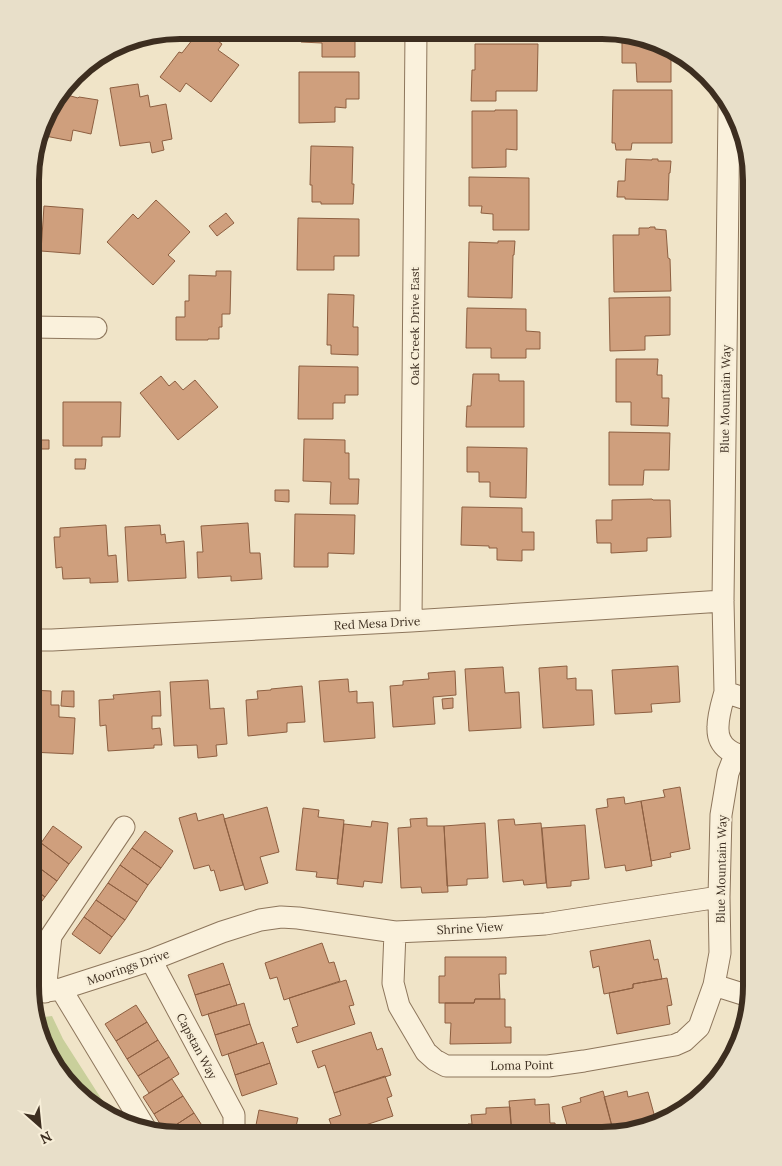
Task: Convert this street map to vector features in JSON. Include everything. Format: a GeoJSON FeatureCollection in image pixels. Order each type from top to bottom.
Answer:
{"type":"FeatureCollection","features":[{"type":"Feature","properties":{"kind":"street","name":"Oak Creek Drive East"},"geometry":{"type":"LineString","coordinates":[[411,621],[416,39]]}},
{"type":"Feature","properties":{"kind":"street","name":"Blue Mountain Way"},"geometry":{"type":"LineString","coordinates":[[729,118],[723,601],[725,692],[718,727],[719,737],[727,750],[743,755]]}},
{"type":"Feature","properties":{"kind":"street"},"geometry":{"type":"LineString","coordinates":[[39,327],[96,328]]}},
{"type":"Feature","properties":{"kind":"street","name":"Red Mesa Drive"},"geometry":{"type":"LineString","coordinates":[[39,640],[411,621],[723,601]]}},
{"type":"Feature","properties":{"kind":"street"},"geometry":{"type":"LineString","coordinates":[[725,692],[743,698]]}},
{"type":"Feature","properties":{"kind":"street","name":"Blue Mountain Way"},"geometry":{"type":"LineString","coordinates":[[714,985],[720,953],[721,815],[728,773],[743,756]]}},
{"type":"Feature","properties":{"kind":"street"},"geometry":{"type":"LineString","coordinates":[[124,827],[52,936],[46,991],[140,1121]]}},
{"type":"Feature","properties":{"kind":"street","name":"Shrine View"},"geometry":{"type":"LineString","coordinates":[[222,932],[260,920],[281,917],[396,932],[545,924],[720,897]]}},
{"type":"Feature","properties":{"kind":"street","name":"Moorings Drive"},"geometry":{"type":"LineString","coordinates":[[46,991],[151,960],[222,932]]}},
{"type":"Feature","properties":{"kind":"street","name":"Loma Point"},"geometry":{"type":"LineString","coordinates":[[396,932],[393,983],[399,1006],[426,1052],[446,1066],[548,1066],[675,1045],[684,1041],[699,1027],[714,985]]}},
{"type":"Feature","properties":{"kind":"street","name":"Capstan Way"},"geometry":{"type":"LineString","coordinates":[[151,960],[234,1115],[234,1127]]}},
{"type":"Feature","properties":{"kind":"street"},"geometry":{"type":"LineString","coordinates":[[714,985],[743,994]]}},
{"type":"Feature","properties":{"kind":"green space"},"geometry":{"type":"Polygon","coordinates":[[[52,1016],[63,1039],[106,1106],[80,1086],[68,1072],[49,1040],[42,1017],[52,1016]]]}},
{"type":"Feature","properties":{"kind":"building"},"geometry":{"type":"Polygon","coordinates":[[[193,39],[215,39],[222,44],[218,50],[239,65],[211,102],[186,83],[180,92],[160,77],[179,52],[182,53],[193,39]]]}},
{"type":"Feature","properties":{"kind":"building"},"geometry":{"type":"Polygon","coordinates":[[[301,39],[355,39],[355,57],[322,57],[322,43],[301,42],[301,39]]]}},
{"type":"Feature","properties":{"kind":"building"},"geometry":{"type":"Polygon","coordinates":[[[622,40],[656,49],[671,57],[671,82],[637,82],[636,63],[622,63],[622,40]]]}},
{"type":"Feature","properties":{"kind":"building"},"geometry":{"type":"Polygon","coordinates":[[[475,44],[538,44],[537,91],[496,91],[496,101],[471,101],[472,70],[475,70],[475,44]]]}},
{"type":"Feature","properties":{"kind":"building"},"geometry":{"type":"Polygon","coordinates":[[[299,72],[359,72],[359,99],[346,99],[346,108],[335,107],[335,122],[299,123],[299,72]]]}},
{"type":"Feature","properties":{"kind":"building"},"geometry":{"type":"Polygon","coordinates":[[[138,84],[140,97],[148,95],[150,107],[166,104],[172,139],[162,141],[164,150],[152,153],[150,142],[120,146],[110,88],[138,84]]]}},
{"type":"Feature","properties":{"kind":"building"},"geometry":{"type":"Polygon","coordinates":[[[613,90],[672,90],[672,143],[632,143],[631,150],[616,150],[615,143],[612,143],[613,90]]]}},
{"type":"Feature","properties":{"kind":"building"},"geometry":{"type":"Polygon","coordinates":[[[67,95],[98,100],[91,134],[73,130],[71,141],[46,136],[58,109],[67,95]]]}},
{"type":"Feature","properties":{"kind":"building"},"geometry":{"type":"Polygon","coordinates":[[[517,110],[517,150],[506,149],[506,167],[472,168],[472,111],[517,110]]]}},
{"type":"Feature","properties":{"kind":"building"},"geometry":{"type":"Polygon","coordinates":[[[311,146],[353,147],[353,204],[321,204],[321,202],[312,202],[312,185],[310,185],[311,146]]]}},
{"type":"Feature","properties":{"kind":"building"},"geometry":{"type":"Polygon","coordinates":[[[626,159],[671,161],[668,200],[625,199],[625,197],[617,197],[618,181],[625,181],[626,159]]]}},
{"type":"Feature","properties":{"kind":"building"},"geometry":{"type":"Polygon","coordinates":[[[469,177],[529,178],[529,230],[493,230],[493,214],[481,213],[482,206],[469,206],[469,177]]]}},
{"type":"Feature","properties":{"kind":"building"},"geometry":{"type":"Polygon","coordinates":[[[156,200],[190,232],[168,255],[175,261],[153,285],[107,242],[133,214],[138,219],[156,200]]]}},
{"type":"Feature","properties":{"kind":"building"},"geometry":{"type":"Polygon","coordinates":[[[44,206],[83,209],[80,254],[41,251],[44,206]]]}},
{"type":"Feature","properties":{"kind":"building"},"geometry":{"type":"Polygon","coordinates":[[[226,213],[234,223],[217,236],[209,226],[226,213]]]}},
{"type":"Feature","properties":{"kind":"building"},"geometry":{"type":"Polygon","coordinates":[[[298,218],[359,219],[359,256],[334,256],[334,270],[297,270],[298,218]]]}},
{"type":"Feature","properties":{"kind":"building"},"geometry":{"type":"Polygon","coordinates":[[[650,227],[666,230],[668,258],[670,259],[671,291],[614,292],[613,235],[639,235],[639,228],[650,227]]]}},
{"type":"Feature","properties":{"kind":"building"},"geometry":{"type":"Polygon","coordinates":[[[498,241],[515,241],[512,298],[468,297],[469,242],[498,243],[498,241]]]}},
{"type":"Feature","properties":{"kind":"building"},"geometry":{"type":"Polygon","coordinates":[[[216,271],[231,271],[230,314],[222,314],[222,327],[219,327],[219,339],[176,340],[176,317],[185,317],[185,301],[189,301],[189,275],[216,276],[216,271]]]}},
{"type":"Feature","properties":{"kind":"building"},"geometry":{"type":"Polygon","coordinates":[[[328,294],[354,295],[353,327],[358,327],[358,355],[331,354],[331,345],[327,345],[328,294]]]}},
{"type":"Feature","properties":{"kind":"building"},"geometry":{"type":"Polygon","coordinates":[[[670,297],[670,335],[645,336],[645,350],[610,351],[609,298],[670,297]]]}},
{"type":"Feature","properties":{"kind":"building"},"geometry":{"type":"Polygon","coordinates":[[[467,308],[526,309],[526,331],[540,332],[540,349],[526,349],[526,358],[491,358],[491,348],[466,348],[467,308]]]}},
{"type":"Feature","properties":{"kind":"building"},"geometry":{"type":"Polygon","coordinates":[[[616,359],[658,359],[657,375],[662,375],[662,398],[669,398],[668,426],[631,425],[631,402],[616,402],[616,359]]]}},
{"type":"Feature","properties":{"kind":"building"},"geometry":{"type":"Polygon","coordinates":[[[299,366],[358,367],[358,395],[345,395],[345,403],[333,403],[333,419],[298,419],[299,366]]]}},
{"type":"Feature","properties":{"kind":"building"},"geometry":{"type":"Polygon","coordinates":[[[473,374],[499,374],[499,381],[524,381],[524,427],[466,427],[467,406],[471,406],[473,374]]]}},
{"type":"Feature","properties":{"kind":"building"},"geometry":{"type":"Polygon","coordinates":[[[161,376],[169,386],[175,381],[183,390],[195,380],[218,407],[178,440],[140,393],[161,376]]]}},
{"type":"Feature","properties":{"kind":"building"},"geometry":{"type":"Polygon","coordinates":[[[63,402],[121,402],[120,437],[102,437],[102,446],[63,446],[63,402]]]}},
{"type":"Feature","properties":{"kind":"building"},"geometry":{"type":"Polygon","coordinates":[[[609,432],[670,433],[669,470],[644,470],[643,485],[609,485],[609,432]]]}},
{"type":"Feature","properties":{"kind":"building"},"geometry":{"type":"Polygon","coordinates":[[[304,439],[345,440],[345,453],[349,453],[349,479],[359,479],[358,504],[330,504],[331,482],[303,481],[304,439]]]}},
{"type":"Feature","properties":{"kind":"building"},"geometry":{"type":"Polygon","coordinates":[[[41,440],[49,440],[49,449],[40,449],[41,440]]]}},
{"type":"Feature","properties":{"kind":"building"},"geometry":{"type":"Polygon","coordinates":[[[467,447],[527,448],[526,498],[490,497],[490,482],[479,482],[479,472],[467,472],[467,447]]]}},
{"type":"Feature","properties":{"kind":"building"},"geometry":{"type":"Polygon","coordinates":[[[75,459],[86,459],[85,469],[75,469],[75,459]]]}},
{"type":"Feature","properties":{"kind":"building"},"geometry":{"type":"Polygon","coordinates":[[[275,490],[289,490],[289,502],[275,501],[275,490]]]}},
{"type":"Feature","properties":{"kind":"building"},"geometry":{"type":"Polygon","coordinates":[[[612,500],[670,500],[671,537],[647,538],[647,551],[611,553],[611,543],[597,543],[596,520],[612,520],[612,500]]]}},
{"type":"Feature","properties":{"kind":"building"},"geometry":{"type":"Polygon","coordinates":[[[462,507],[522,508],[522,532],[534,532],[534,550],[522,550],[522,561],[497,560],[497,548],[461,545],[462,507]]]}},
{"type":"Feature","properties":{"kind":"building"},"geometry":{"type":"Polygon","coordinates":[[[295,514],[355,515],[354,554],[328,553],[328,567],[294,567],[295,514]]]}},
{"type":"Feature","properties":{"kind":"building"},"geometry":{"type":"Polygon","coordinates":[[[248,523],[250,553],[260,553],[262,579],[231,581],[231,576],[198,578],[197,552],[203,552],[201,526],[248,523]]]}},
{"type":"Feature","properties":{"kind":"building"},"geometry":{"type":"Polygon","coordinates":[[[106,525],[108,556],[116,555],[118,582],[90,583],[90,578],[63,579],[62,567],[56,568],[54,537],[60,537],[60,528],[106,525]]]}},
{"type":"Feature","properties":{"kind":"building"},"geometry":{"type":"Polygon","coordinates":[[[160,525],[161,535],[165,534],[166,543],[184,541],[186,578],[128,581],[125,527],[160,525]]]}},
{"type":"Feature","properties":{"kind":"building"},"geometry":{"type":"Polygon","coordinates":[[[567,666],[567,679],[576,678],[576,690],[592,690],[594,725],[543,728],[539,668],[567,666]]]}},
{"type":"Feature","properties":{"kind":"building"},"geometry":{"type":"Polygon","coordinates":[[[678,666],[680,702],[651,704],[652,712],[615,714],[612,670],[678,666]]]}},
{"type":"Feature","properties":{"kind":"building"},"geometry":{"type":"Polygon","coordinates":[[[503,667],[505,693],[519,692],[521,728],[469,731],[465,669],[503,667]]]}},
{"type":"Feature","properties":{"kind":"building"},"geometry":{"type":"Polygon","coordinates":[[[455,671],[456,695],[433,697],[435,724],[393,727],[390,686],[403,685],[403,681],[429,679],[428,673],[455,671]]]}},
{"type":"Feature","properties":{"kind":"building"},"geometry":{"type":"Polygon","coordinates":[[[348,679],[349,692],[357,691],[357,703],[373,702],[375,738],[324,742],[319,681],[348,679]]]}},
{"type":"Feature","properties":{"kind":"building"},"geometry":{"type":"Polygon","coordinates":[[[208,680],[210,709],[224,708],[227,744],[216,745],[217,756],[198,758],[197,745],[174,746],[170,682],[208,680]]]}},
{"type":"Feature","properties":{"kind":"building"},"geometry":{"type":"Polygon","coordinates":[[[302,686],[305,722],[287,723],[287,732],[248,736],[246,700],[258,699],[257,691],[302,686]]]}},
{"type":"Feature","properties":{"kind":"building"},"geometry":{"type":"Polygon","coordinates":[[[39,690],[51,691],[51,705],[59,705],[59,717],[75,718],[73,754],[39,752],[39,690]]]}},
{"type":"Feature","properties":{"kind":"building"},"geometry":{"type":"Polygon","coordinates":[[[62,691],[74,691],[74,707],[61,706],[62,691]]]}},
{"type":"Feature","properties":{"kind":"building"},"geometry":{"type":"Polygon","coordinates":[[[160,691],[161,716],[152,716],[152,729],[160,728],[162,745],[154,745],[154,748],[108,751],[106,725],[100,726],[99,700],[114,699],[113,695],[160,691]]]}},
{"type":"Feature","properties":{"kind":"building"},"geometry":{"type":"Polygon","coordinates":[[[453,698],[453,708],[443,709],[442,699],[453,698]]]}},
{"type":"Feature","properties":{"kind":"building"},"geometry":{"type":"Polygon","coordinates":[[[680,787],[690,849],[670,853],[671,857],[651,861],[641,801],[665,797],[663,790],[680,787]]]}},
{"type":"Feature","properties":{"kind":"building"},"geometry":{"type":"Polygon","coordinates":[[[624,797],[625,804],[641,801],[652,866],[626,871],[625,865],[605,868],[596,809],[608,807],[607,799],[624,797]]]}},
{"type":"Feature","properties":{"kind":"building"},"geometry":{"type":"Polygon","coordinates":[[[267,807],[279,852],[260,857],[268,883],[245,890],[224,819],[267,807]]]}},
{"type":"Feature","properties":{"kind":"building"},"geometry":{"type":"Polygon","coordinates":[[[303,808],[319,810],[318,817],[344,820],[338,879],[316,877],[317,872],[296,870],[303,808]]]}},
{"type":"Feature","properties":{"kind":"building"},"geometry":{"type":"Polygon","coordinates":[[[196,813],[198,821],[223,814],[243,885],[220,891],[214,870],[211,871],[209,865],[194,869],[179,818],[196,813]]]}},
{"type":"Feature","properties":{"kind":"building"},"geometry":{"type":"Polygon","coordinates":[[[427,818],[427,826],[444,826],[448,892],[422,893],[421,887],[401,888],[398,828],[411,827],[410,819],[427,818]]]}},
{"type":"Feature","properties":{"kind":"building"},"geometry":{"type":"Polygon","coordinates":[[[514,819],[515,825],[541,823],[546,883],[524,885],[523,880],[503,882],[498,820],[514,819]]]}},
{"type":"Feature","properties":{"kind":"building"},"geometry":{"type":"Polygon","coordinates":[[[372,821],[388,823],[382,883],[364,881],[363,887],[337,884],[344,824],[371,827],[372,821]]]}},
{"type":"Feature","properties":{"kind":"building"},"geometry":{"type":"Polygon","coordinates":[[[485,823],[488,878],[467,879],[467,885],[447,886],[444,826],[485,823]]]}},
{"type":"Feature","properties":{"kind":"building"},"geometry":{"type":"Polygon","coordinates":[[[585,825],[589,879],[571,881],[571,886],[547,888],[542,828],[585,825]]]}},
{"type":"Feature","properties":{"kind":"building"},"geometry":{"type":"Polygon","coordinates":[[[53,826],[82,847],[69,864],[41,843],[53,826]]]}},
{"type":"Feature","properties":{"kind":"building"},"geometry":{"type":"Polygon","coordinates":[[[145,831],[173,851],[161,868],[132,848],[145,831]]]}},
{"type":"Feature","properties":{"kind":"building"},"geometry":{"type":"Polygon","coordinates":[[[41,843],[69,864],[57,881],[39,868],[39,846],[41,843]]]}},
{"type":"Feature","properties":{"kind":"building"},"geometry":{"type":"Polygon","coordinates":[[[132,848],[161,868],[148,885],[120,865],[132,848]]]}},
{"type":"Feature","properties":{"kind":"building"},"geometry":{"type":"Polygon","coordinates":[[[120,865],[148,885],[137,902],[108,883],[120,865]]]}},
{"type":"Feature","properties":{"kind":"building"},"geometry":{"type":"Polygon","coordinates":[[[39,868],[57,881],[45,897],[39,893],[39,868]]]}},
{"type":"Feature","properties":{"kind":"building"},"geometry":{"type":"Polygon","coordinates":[[[108,883],[137,902],[125,920],[96,900],[108,883]]]}},
{"type":"Feature","properties":{"kind":"building"},"geometry":{"type":"Polygon","coordinates":[[[39,893],[45,897],[39,905],[39,893]]]}},
{"type":"Feature","properties":{"kind":"building"},"geometry":{"type":"Polygon","coordinates":[[[96,900],[125,920],[112,937],[84,917],[96,900]]]}},
{"type":"Feature","properties":{"kind":"building"},"geometry":{"type":"Polygon","coordinates":[[[84,917],[112,937],[100,954],[72,934],[84,917]]]}},
{"type":"Feature","properties":{"kind":"building"},"geometry":{"type":"Polygon","coordinates":[[[650,940],[654,960],[658,959],[662,979],[633,984],[633,988],[604,994],[599,966],[593,968],[590,951],[650,940]]]}},
{"type":"Feature","properties":{"kind":"building"},"geometry":{"type":"Polygon","coordinates":[[[322,943],[329,963],[334,962],[340,981],[284,1000],[277,977],[270,979],[265,963],[322,943]]]}},
{"type":"Feature","properties":{"kind":"building"},"geometry":{"type":"Polygon","coordinates":[[[445,957],[506,957],[506,974],[499,974],[500,999],[475,999],[474,1003],[439,1003],[439,976],[445,976],[445,957]]]}},
{"type":"Feature","properties":{"kind":"building"},"geometry":{"type":"Polygon","coordinates":[[[223,963],[230,984],[195,995],[188,975],[223,963]]]}},
{"type":"Feature","properties":{"kind":"building"},"geometry":{"type":"Polygon","coordinates":[[[667,978],[672,1005],[667,1006],[670,1024],[617,1034],[609,993],[633,988],[633,984],[667,978]]]}},
{"type":"Feature","properties":{"kind":"building"},"geometry":{"type":"Polygon","coordinates":[[[346,980],[354,1005],[349,1006],[355,1024],[297,1043],[292,1028],[298,1026],[289,998],[346,980]]]}},
{"type":"Feature","properties":{"kind":"building"},"geometry":{"type":"Polygon","coordinates":[[[230,984],[237,1005],[202,1016],[195,995],[230,984]]]}},
{"type":"Feature","properties":{"kind":"building"},"geometry":{"type":"Polygon","coordinates":[[[475,999],[505,999],[505,1027],[511,1027],[511,1043],[450,1044],[451,1023],[445,1023],[445,1003],[474,1003],[475,999]]]}},
{"type":"Feature","properties":{"kind":"building"},"geometry":{"type":"Polygon","coordinates":[[[244,1003],[250,1024],[215,1035],[208,1014],[244,1003]]]}},
{"type":"Feature","properties":{"kind":"building"},"geometry":{"type":"Polygon","coordinates":[[[136,1005],[147,1022],[116,1041],[105,1024],[136,1005]]]}},
{"type":"Feature","properties":{"kind":"building"},"geometry":{"type":"Polygon","coordinates":[[[147,1022],[158,1040],[127,1059],[116,1041],[147,1022]]]}},
{"type":"Feature","properties":{"kind":"building"},"geometry":{"type":"Polygon","coordinates":[[[250,1024],[257,1044],[222,1056],[215,1035],[250,1024]]]}},
{"type":"Feature","properties":{"kind":"building"},"geometry":{"type":"Polygon","coordinates":[[[371,1032],[377,1050],[382,1048],[391,1075],[334,1093],[325,1065],[318,1068],[312,1051],[371,1032]]]}},
{"type":"Feature","properties":{"kind":"building"},"geometry":{"type":"Polygon","coordinates":[[[158,1040],[169,1057],[138,1076],[127,1059],[158,1040]]]}},
{"type":"Feature","properties":{"kind":"building"},"geometry":{"type":"Polygon","coordinates":[[[263,1042],[270,1063],[235,1075],[228,1054],[263,1042]]]}},
{"type":"Feature","properties":{"kind":"building"},"geometry":{"type":"Polygon","coordinates":[[[169,1057],[179,1074],[149,1093],[138,1076],[169,1057]]]}},
{"type":"Feature","properties":{"kind":"building"},"geometry":{"type":"Polygon","coordinates":[[[270,1063],[277,1084],[242,1096],[235,1075],[270,1063]]]}},
{"type":"Feature","properties":{"kind":"building"},"geometry":{"type":"Polygon","coordinates":[[[385,1076],[392,1096],[387,1098],[393,1116],[359,1127],[332,1127],[329,1119],[341,1115],[334,1093],[385,1076]]]}},
{"type":"Feature","properties":{"kind":"building"},"geometry":{"type":"Polygon","coordinates":[[[172,1079],[183,1096],[154,1114],[143,1097],[172,1079]]]}},
{"type":"Feature","properties":{"kind":"building"},"geometry":{"type":"Polygon","coordinates":[[[603,1091],[612,1127],[568,1127],[562,1107],[581,1102],[580,1098],[603,1091]]]}},
{"type":"Feature","properties":{"kind":"building"},"geometry":{"type":"Polygon","coordinates":[[[627,1091],[628,1097],[648,1092],[655,1117],[630,1125],[612,1127],[604,1097],[627,1091]]]}},
{"type":"Feature","properties":{"kind":"building"},"geometry":{"type":"Polygon","coordinates":[[[183,1096],[194,1113],[173,1127],[161,1126],[154,1114],[183,1096]]]}},
{"type":"Feature","properties":{"kind":"building"},"geometry":{"type":"Polygon","coordinates":[[[535,1099],[535,1105],[549,1104],[550,1123],[555,1123],[555,1127],[511,1127],[509,1101],[535,1099]]]}},
{"type":"Feature","properties":{"kind":"building"},"geometry":{"type":"Polygon","coordinates":[[[510,1107],[511,1127],[468,1127],[468,1124],[472,1124],[471,1115],[486,1114],[486,1108],[510,1107]]]}},
{"type":"Feature","properties":{"kind":"building"},"geometry":{"type":"Polygon","coordinates":[[[259,1110],[298,1118],[296,1127],[256,1127],[259,1110]]]}},
{"type":"Feature","properties":{"kind":"building"},"geometry":{"type":"Polygon","coordinates":[[[194,1113],[203,1127],[180,1127],[173,1127],[194,1113]]]}}]}
